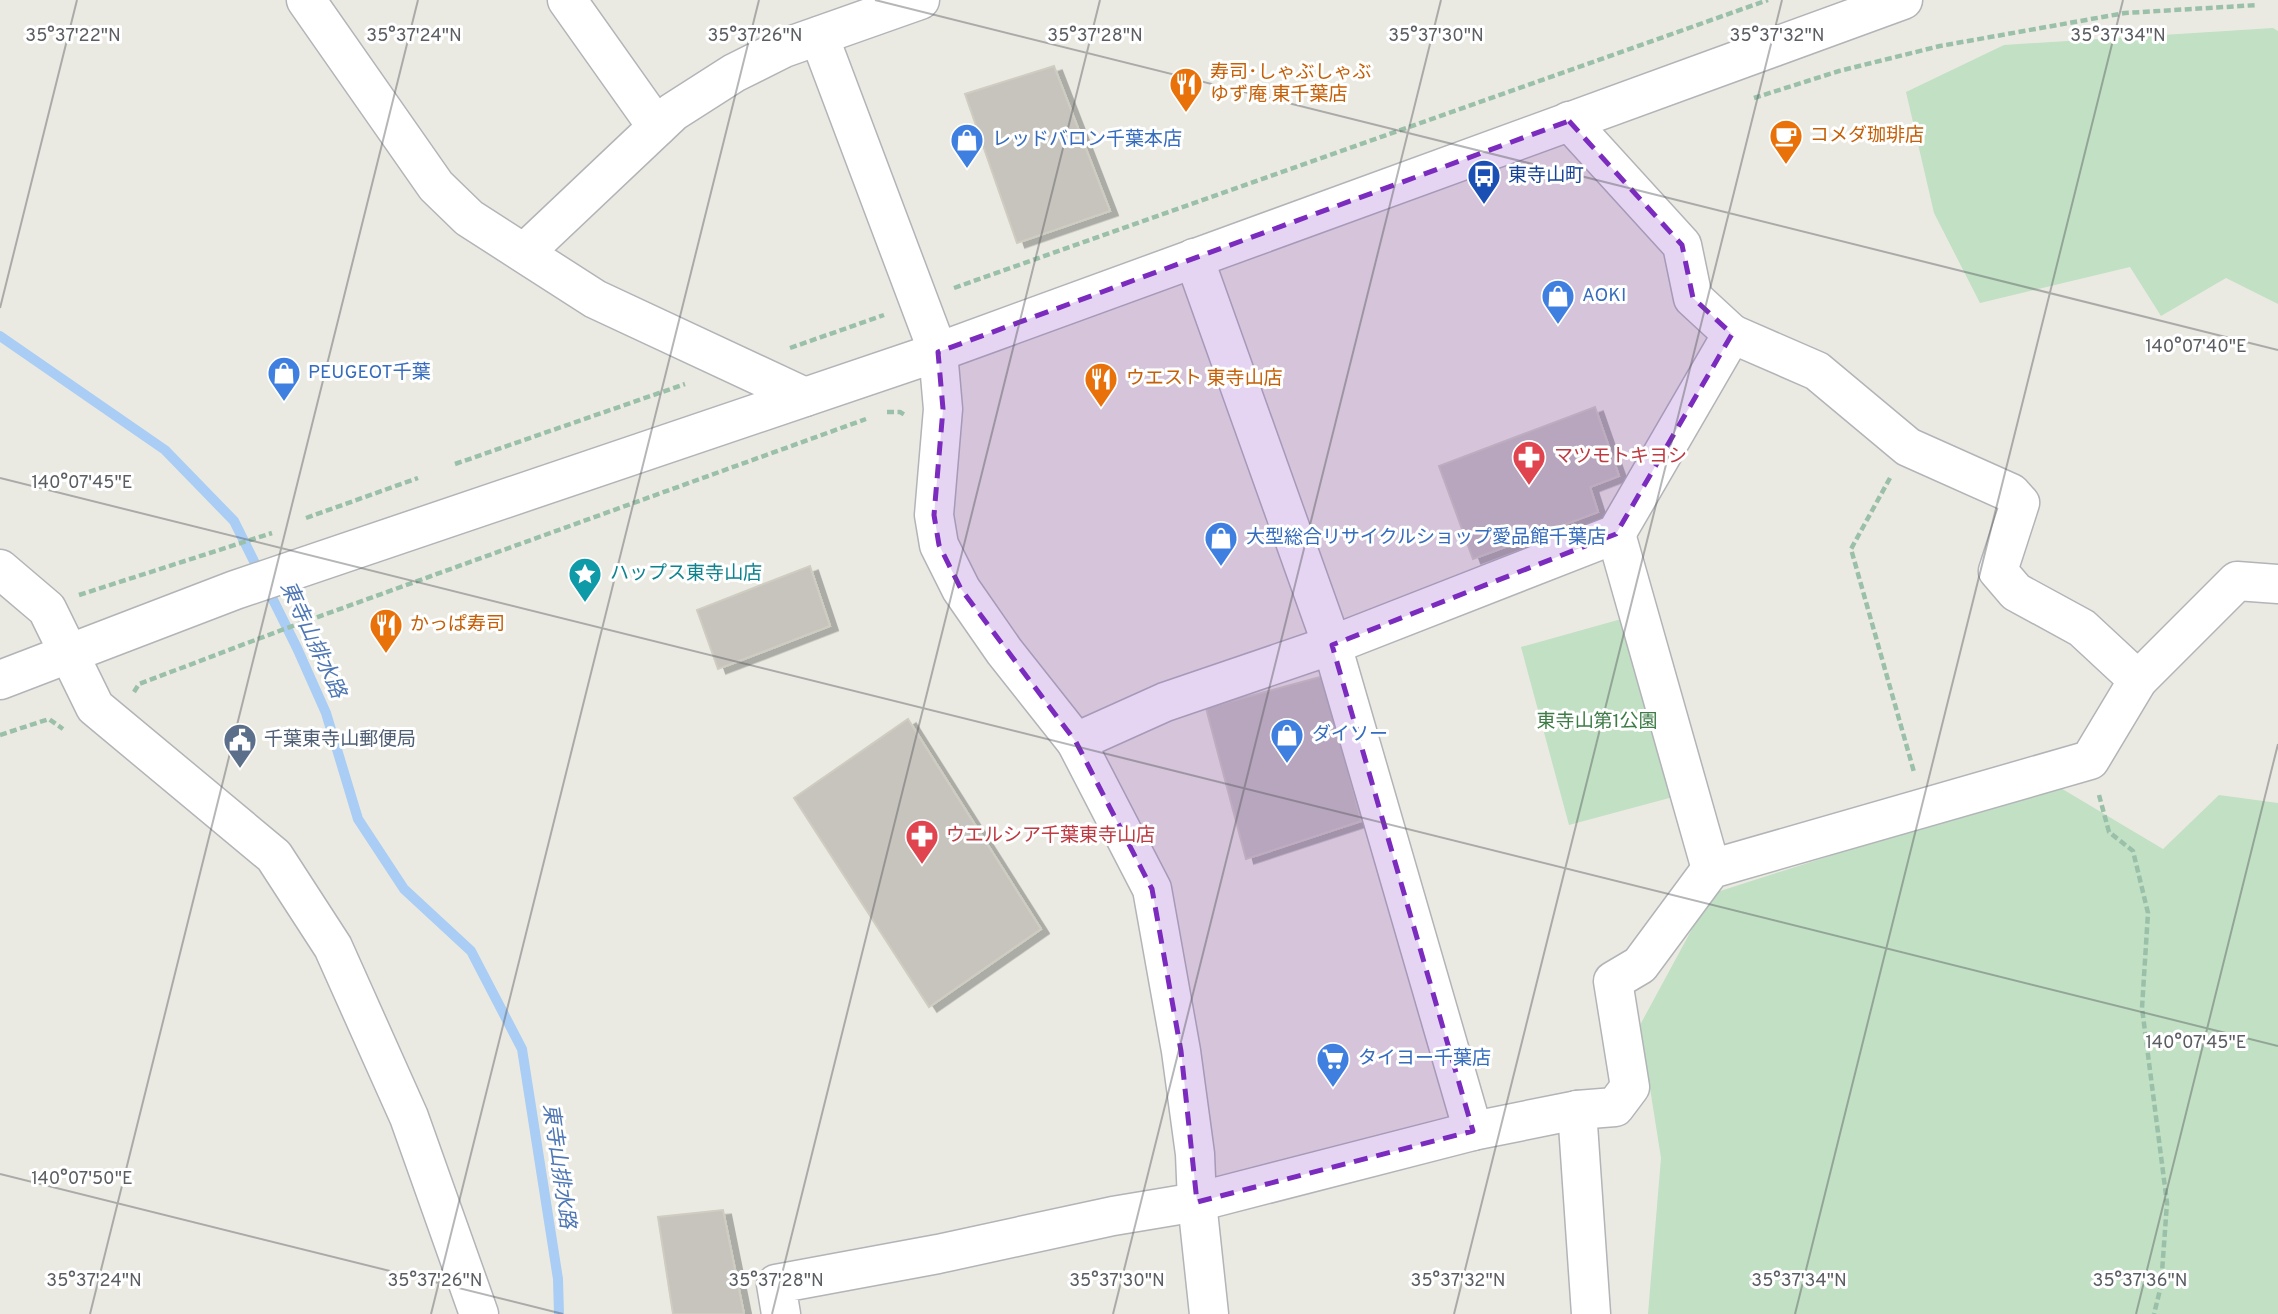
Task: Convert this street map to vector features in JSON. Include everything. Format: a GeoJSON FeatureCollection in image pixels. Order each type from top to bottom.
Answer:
{"type":"FeatureCollection","features":[{"type":"Feature","properties":{"kind":"street"},"geometry":{"type":"LineString","coordinates":[[306,0],[436,186],[469,218],[595,299],[805,397]]}},
{"type":"Feature","properties":{"kind":"street"},"geometry":{"type":"LineString","coordinates":[[568,0],[657,127]]}},
{"type":"Feature","properties":{"kind":"street"},"geometry":{"type":"LineString","coordinates":[[524,253],[673,111],[734,73],[784,48],[920,0]]}},
{"type":"Feature","properties":{"kind":"street"},"geometry":{"type":"LineString","coordinates":[[0,680],[235,590],[938,352],[1903,0]]}},
{"type":"Feature","properties":{"kind":"street"},"geometry":{"type":"LineString","coordinates":[[818,36],[938,352],[943,409],[934,515],[939,545],[961,589],[1004,651],[1076,742],[1152,889],[1181,1052],[1195,1154],[1197,1202],[1209,1314]]}},
{"type":"Feature","properties":{"kind":"street"},"geometry":{"type":"LineString","coordinates":[[1569,121],[1682,246],[1693,298],[1732,334],[1817,371],[1908,447],[2011,493],[2020,503],[1998,571],[2017,592],[2082,628],[2138,680]]}},
{"type":"Feature","properties":{"kind":"street"},"geometry":{"type":"LineString","coordinates":[[1194,258],[1332,645],[1473,1131]]}},
{"type":"Feature","properties":{"kind":"street"},"geometry":{"type":"LineString","coordinates":[[1076,742],[1165,702],[1332,645],[1616,534],[1732,334]]}},
{"type":"Feature","properties":{"kind":"street"},"geometry":{"type":"LineString","coordinates":[[1616,534],[1711,869]]}},
{"type":"Feature","properties":{"kind":"street"},"geometry":{"type":"LineString","coordinates":[[0,569],[47,609],[95,707],[274,856],[333,947],[409,1117],[479,1314]]}},
{"type":"Feature","properties":{"kind":"street"},"geometry":{"type":"LineString","coordinates":[[781,1314],[776,1284],[952,1251],[1113,1216],[1197,1202],[1473,1131],[1577,1110],[1615,1107],[1630,1087],[1613,981],[1640,965],[1711,869],[2090,760],[2138,680],[2237,581],[2278,584]]}},
{"type":"Feature","properties":{"kind":"street"},"geometry":{"type":"LineString","coordinates":[[1577,1110],[1591,1314]]}},
{"type":"Feature","properties":{"kind":"path"},"geometry":{"type":"LineString","coordinates":[[920,303],[957,286],[1768,0]]}},
{"type":"Feature","properties":{"kind":"path"},"geometry":{"type":"LineString","coordinates":[[1751,98],[1839,71],[1940,46],[2125,13],[2258,5]]}},
{"type":"Feature","properties":{"kind":"path"},"geometry":{"type":"LineString","coordinates":[[128,699],[139,684],[279,631],[890,411],[900,412],[911,419]]}},
{"type":"Feature","properties":{"kind":"path"},"geometry":{"type":"LineString","coordinates":[[1908,447],[1851,549],[1924,807]]}},
{"type":"Feature","properties":{"kind":"path"},"geometry":{"type":"LineString","coordinates":[[306,518],[418,478]]}},
{"type":"Feature","properties":{"kind":"path"},"geometry":{"type":"LineString","coordinates":[[79,596],[272,533]]}},
{"type":"Feature","properties":{"kind":"path"},"geometry":{"type":"LineString","coordinates":[[0,735],[49,719],[70,734]]}},
{"type":"Feature","properties":{"kind":"path"},"geometry":{"type":"LineString","coordinates":[[2090,760],[2109,832],[2133,851],[2148,913],[2142,1008],[2167,1203],[2161,1286],[2154,1314]]}},
{"type":"Feature","properties":{"kind":"highlighted area"},"geometry":{"type":"Polygon","coordinates":[[[1569,121],[1682,245],[1693,298],[1732,334],[1616,534],[1332,645],[1473,1131],[1197,1202],[1181,1051],[1152,889],[1076,742],[961,589],[939,545],[934,515],[943,409],[938,352],[1569,121]]]}},
{"type":"Feature","properties":{"kind":"green space"},"geometry":{"type":"Polygon","coordinates":[[[2273,28],[2278,31],[2278,304],[2226,278],[2161,316],[2130,267],[1980,303],[1934,213],[1906,92],[2004,45],[2273,28]]]}},
{"type":"Feature","properties":{"kind":"green space","name":"東寺山第1公園"},"geometry":{"type":"Polygon","coordinates":[[[1625,618],[1673,797],[1569,825],[1521,647],[1625,618]]]}},
{"type":"Feature","properties":{"kind":"green space"},"geometry":{"type":"Polygon","coordinates":[[[2054,784],[2163,849],[2219,795],[2278,803],[2278,1314],[1648,1314],[1661,1158],[1640,1025],[1711,894],[2054,784]]]}},
{"type":"Feature","properties":{"kind":"building"},"geometry":{"type":"Polygon","coordinates":[[[1054,66],[1110,211],[1017,243],[965,94],[1054,66]]]}},
{"type":"Feature","properties":{"kind":"building"},"geometry":{"type":"Polygon","coordinates":[[[1595,407],[1619,476],[1590,487],[1598,512],[1473,559],[1439,466],[1595,407]]]}},
{"type":"Feature","properties":{"kind":"building"},"geometry":{"type":"Polygon","coordinates":[[[810,566],[830,626],[718,669],[697,610],[810,566]]]}},
{"type":"Feature","properties":{"kind":"building"},"geometry":{"type":"Polygon","coordinates":[[[1324,676],[1361,821],[1246,859],[1206,708],[1324,676]]]}},
{"type":"Feature","properties":{"kind":"building"},"geometry":{"type":"Polygon","coordinates":[[[908,719],[1041,929],[929,1007],[794,798],[908,719]]]}},
{"type":"Feature","properties":{"kind":"building"},"geometry":{"type":"Polygon","coordinates":[[[723,1210],[744,1314],[673,1314],[658,1217],[723,1210]]]}},
{"type":"Feature","properties":{"kind":"waterway","name":"東寺山排水路"},"geometry":{"type":"LineString","coordinates":[[0,336],[165,450],[234,521],[326,713],[358,819],[404,889],[471,951],[522,1049],[558,1279],[559,1314]]}},
{"type":"Feature","properties":{"kind":"place","name":"寿司･しゃぶしゃぶ ゆず庵 東千葉店"},"geometry":{"type":"Point","coordinates":[1186,114]}},
{"type":"Feature","properties":{"kind":"place","name":"コメダ珈琲店"},"geometry":{"type":"Point","coordinates":[1786,166]}},
{"type":"Feature","properties":{"kind":"place","name":"レッドバロン千葉本店"},"geometry":{"type":"Point","coordinates":[967,170]}},
{"type":"Feature","properties":{"kind":"place","name":"東寺山町"},"geometry":{"type":"Point","coordinates":[1484,206]}},
{"type":"Feature","properties":{"kind":"place","name":"AOKI"},"geometry":{"type":"Point","coordinates":[1558,326]}},
{"type":"Feature","properties":{"kind":"place","name":"PEUGEOT千葉"},"geometry":{"type":"Point","coordinates":[284,403]}},
{"type":"Feature","properties":{"kind":"place","name":"ウエスト 東寺山店"},"geometry":{"type":"Point","coordinates":[1101,409]}},
{"type":"Feature","properties":{"kind":"place","name":"マツモトキヨシ"},"geometry":{"type":"Point","coordinates":[1529,487]}},
{"type":"Feature","properties":{"kind":"place","name":"大型総合リサイクルショップ愛品館千葉店"},"geometry":{"type":"Point","coordinates":[1221,568]}},
{"type":"Feature","properties":{"kind":"place","name":"ハップス東寺山店"},"geometry":{"type":"Point","coordinates":[585,604]}},
{"type":"Feature","properties":{"kind":"place","name":"かっぱ寿司"},"geometry":{"type":"Point","coordinates":[386,655]}},
{"type":"Feature","properties":{"kind":"place","name":"ダイソー"},"geometry":{"type":"Point","coordinates":[1287,765]}},
{"type":"Feature","properties":{"kind":"place","name":"千葉東寺山郵便局"},"geometry":{"type":"Point","coordinates":[240,770]}},
{"type":"Feature","properties":{"kind":"place","name":"ウエルシア千葉東寺山店"},"geometry":{"type":"Point","coordinates":[922,866]}},
{"type":"Feature","properties":{"kind":"place","name":"タイヨー千葉店"},"geometry":{"type":"Point","coordinates":[1333,1089]}}]}
